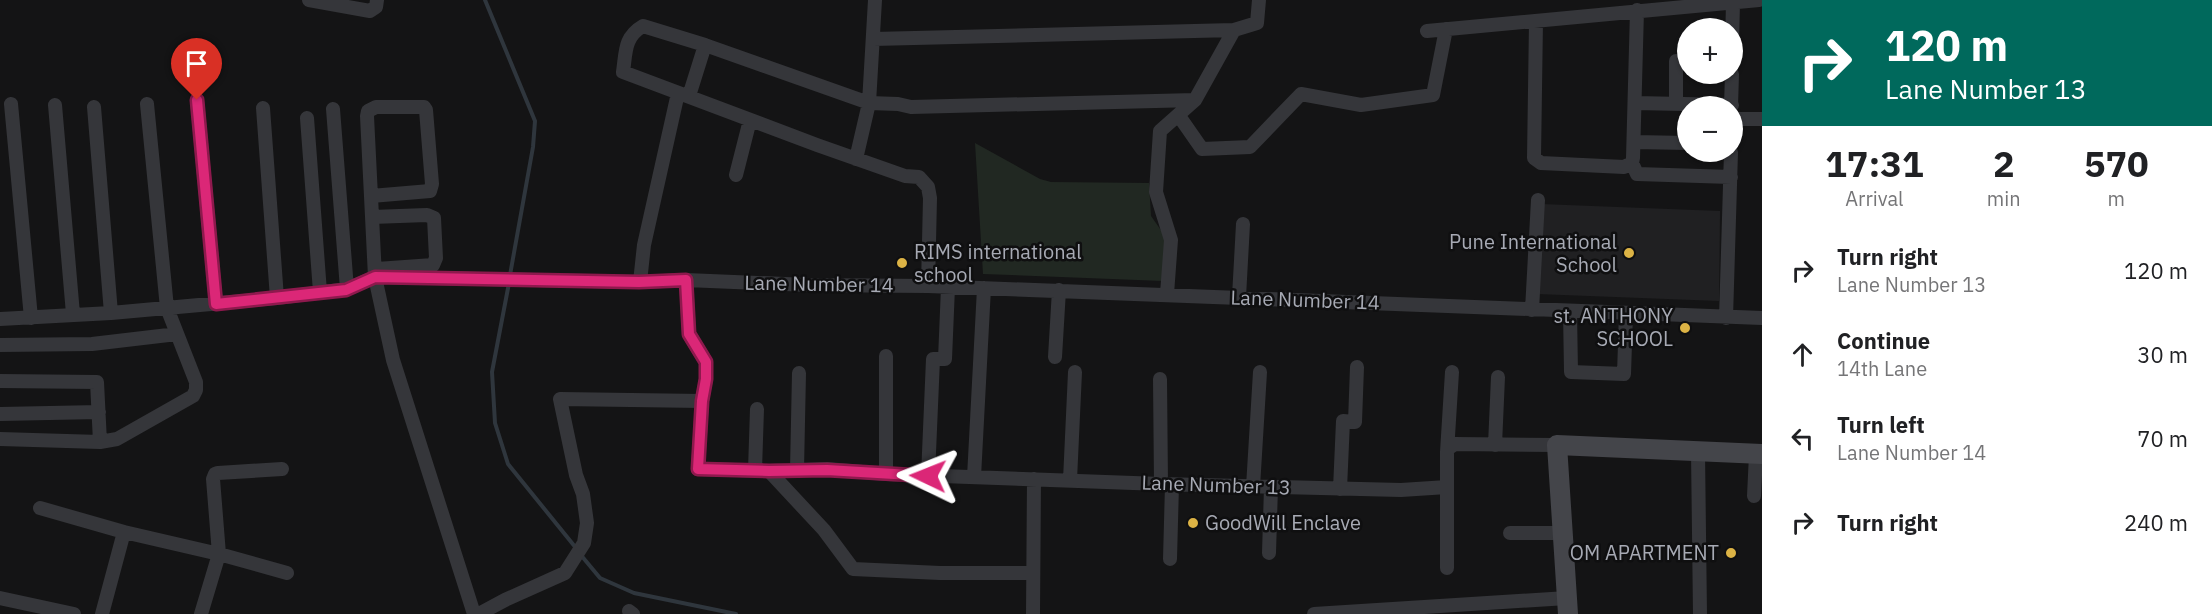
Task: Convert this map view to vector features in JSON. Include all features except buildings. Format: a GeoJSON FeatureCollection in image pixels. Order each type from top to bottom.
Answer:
{"type":"FeatureCollection","features":[{"type":"Feature","properties":{"kind":"street"},"geometry":{"type":"LineString","coordinates":[[309,0],[370,11],[376,7],[377,0]]}},
{"type":"Feature","properties":{"kind":"street"},"geometry":{"type":"LineString","coordinates":[[856,159],[868,103],[875,0]]}},
{"type":"Feature","properties":{"kind":"street"},"geometry":{"type":"LineString","coordinates":[[873,39],[1234,30],[1257,23],[1259,0]]}},
{"type":"Feature","properties":{"kind":"street"},"geometry":{"type":"LineString","coordinates":[[1427,30],[1759,0]]}},
{"type":"Feature","properties":{"kind":"street"},"geometry":{"type":"LineString","coordinates":[[1733,3],[1733,18]]}},
{"type":"Feature","properties":{"kind":"street"},"geometry":{"type":"LineString","coordinates":[[1637,10],[1632,164],[1637,174],[1731,177]]}},
{"type":"Feature","properties":{"kind":"street"},"geometry":{"type":"LineString","coordinates":[[1536,21],[1534,158],[1541,163],[1624,167],[1632,164]]}},
{"type":"Feature","properties":{"kind":"street"},"geometry":{"type":"LineString","coordinates":[[928,286],[930,198],[928,187],[919,177],[904,176],[856,159],[623,72],[627,44],[632,33],[643,26],[705,45],[868,103],[911,107],[1195,100]]}},
{"type":"Feature","properties":{"kind":"street"},"geometry":{"type":"LineString","coordinates":[[1179,116],[1202,149],[1250,147],[1301,94],[1361,105],[1433,95],[1446,29]]}},
{"type":"Feature","properties":{"kind":"street"},"geometry":{"type":"LineString","coordinates":[[1167,294],[1171,240],[1156,192],[1160,131],[1195,100],[1234,30]]}},
{"type":"Feature","properties":{"kind":"street"},"geometry":{"type":"LineString","coordinates":[[639,282],[644,245],[684,95],[705,45]]}},
{"type":"Feature","properties":{"kind":"street"},"geometry":{"type":"LineString","coordinates":[[1635,103],[1676,104],[1676,61]]}},
{"type":"Feature","properties":{"kind":"street"},"geometry":{"type":"LineString","coordinates":[[197,100],[216,304]]}},
{"type":"Feature","properties":{"kind":"street"},"geometry":{"type":"LineString","coordinates":[[11,104],[31,318]]}},
{"type":"Feature","properties":{"kind":"street"},"geometry":{"type":"LineString","coordinates":[[0,439],[100,442],[117,439],[193,396],[196,390],[196,382],[167,308],[147,104]]}},
{"type":"Feature","properties":{"kind":"street"},"geometry":{"type":"LineString","coordinates":[[55,105],[73,315]]}},
{"type":"Feature","properties":{"kind":"street"},"geometry":{"type":"LineString","coordinates":[[94,106],[111,313]]}},
{"type":"Feature","properties":{"kind":"street"},"geometry":{"type":"LineString","coordinates":[[371,196],[430,191],[432,184],[424,107],[376,107],[368,111],[371,196],[375,273],[393,360],[474,614]]}},
{"type":"Feature","properties":{"kind":"street"},"geometry":{"type":"LineString","coordinates":[[263,108],[277,298]]}},
{"type":"Feature","properties":{"kind":"street"},"geometry":{"type":"LineString","coordinates":[[333,109],[346,290]]}},
{"type":"Feature","properties":{"kind":"street"},"geometry":{"type":"LineString","coordinates":[[1743,113],[1762,119]]}},
{"type":"Feature","properties":{"kind":"street"},"geometry":{"type":"LineString","coordinates":[[307,118],[320,292]]}},
{"type":"Feature","properties":{"kind":"street"},"geometry":{"type":"LineString","coordinates":[[736,175],[750,120]]}},
{"type":"Feature","properties":{"kind":"street"},"geometry":{"type":"LineString","coordinates":[[1634,142],[1677,143]]}},
{"type":"Feature","properties":{"kind":"street"},"geometry":{"type":"LineString","coordinates":[[1726,318],[1731,162]]}},
{"type":"Feature","properties":{"kind":"street"},"geometry":{"type":"LineString","coordinates":[[1532,309],[1538,200]]}},
{"type":"Feature","properties":{"kind":"street"},"geometry":{"type":"LineString","coordinates":[[372,217],[431,215],[434,222],[436,258],[433,265],[429,266],[375,273]]}},
{"type":"Feature","properties":{"kind":"street"},"geometry":{"type":"LineString","coordinates":[[1239,297],[1243,224]]}},
{"type":"Feature","properties":{"kind":"street","name":"Lane Number 14"},"geometry":{"type":"LineString","coordinates":[[0,319],[111,313],[346,290],[375,273],[478,278],[639,282],[686,280],[1059,290],[1762,318]]}},
{"type":"Feature","properties":{"kind":"street"},"geometry":{"type":"LineString","coordinates":[[479,614],[565,573],[584,543],[587,523],[583,494],[576,475],[560,399],[702,401],[706,362],[689,334],[686,280]]}},
{"type":"Feature","properties":{"kind":"street"},"geometry":{"type":"LineString","coordinates":[[928,476],[933,359],[945,359],[948,287]]}},
{"type":"Feature","properties":{"kind":"street"},"geometry":{"type":"LineString","coordinates":[[974,477],[984,288]]}},
{"type":"Feature","properties":{"kind":"street"},"geometry":{"type":"LineString","coordinates":[[1054,357],[1059,290]]}},
{"type":"Feature","properties":{"kind":"street"},"geometry":{"type":"LineString","coordinates":[[1570,311],[1571,372],[1624,375],[1626,313]]}},
{"type":"Feature","properties":{"kind":"street"},"geometry":{"type":"LineString","coordinates":[[0,345],[92,344],[177,334]]}},
{"type":"Feature","properties":{"kind":"street"},"geometry":{"type":"LineString","coordinates":[[886,356],[886,474]]}},
{"type":"Feature","properties":{"kind":"street"},"geometry":{"type":"LineString","coordinates":[[1340,489],[1343,421],[1355,422],[1356,366]]}},
{"type":"Feature","properties":{"kind":"street"},"geometry":{"type":"LineString","coordinates":[[1070,480],[1074,372]]}},
{"type":"Feature","properties":{"kind":"street"},"geometry":{"type":"LineString","coordinates":[[1253,487],[1260,372]]}},
{"type":"Feature","properties":{"kind":"street"},"geometry":{"type":"LineString","coordinates":[[1447,568],[1447,452],[1452,372]]}},
{"type":"Feature","properties":{"kind":"street"},"geometry":{"type":"LineString","coordinates":[[797,470],[799,373]]}},
{"type":"Feature","properties":{"kind":"street"},"geometry":{"type":"LineString","coordinates":[[1495,445],[1498,377]]}},
{"type":"Feature","properties":{"kind":"street"},"geometry":{"type":"LineString","coordinates":[[1160,379],[1170,559]]}},
{"type":"Feature","properties":{"kind":"street"},"geometry":{"type":"LineString","coordinates":[[0,381],[97,382],[100,442]]}},
{"type":"Feature","properties":{"kind":"street","name":"Lane Number 13"},"geometry":{"type":"LineString","coordinates":[[702,401],[698,469],[827,470],[928,476],[1253,487],[1401,490],[1447,487]]}},
{"type":"Feature","properties":{"kind":"street"},"geometry":{"type":"LineString","coordinates":[[757,409],[762,471],[824,530],[853,569],[940,573],[1032,573]]}},
{"type":"Feature","properties":{"kind":"street"},"geometry":{"type":"LineString","coordinates":[[0,414],[99,412]]}},
{"type":"Feature","properties":{"kind":"street"},"geometry":{"type":"LineString","coordinates":[[1449,448],[1455,444],[1759,454],[1754,496]]}},
{"type":"Feature","properties":{"kind":"street"},"geometry":{"type":"LineString","coordinates":[[1314,614],[1568,606],[1557,446]]}},
{"type":"Feature","properties":{"kind":"street"},"geometry":{"type":"LineString","coordinates":[[1698,452],[1700,614]]}},
{"type":"Feature","properties":{"kind":"street"},"geometry":{"type":"LineString","coordinates":[[201,614],[219,554],[213,476],[218,473],[282,469]]}},
{"type":"Feature","properties":{"kind":"street"},"geometry":{"type":"LineString","coordinates":[[1033,614],[1034,479]]}},
{"type":"Feature","properties":{"kind":"street"},"geometry":{"type":"LineString","coordinates":[[1269,553],[1271,487]]}},
{"type":"Feature","properties":{"kind":"street"},"geometry":{"type":"LineString","coordinates":[[40,508],[287,573]]}},
{"type":"Feature","properties":{"kind":"street"},"geometry":{"type":"LineString","coordinates":[[102,614],[124,531]]}},
{"type":"Feature","properties":{"kind":"street"},"geometry":{"type":"LineString","coordinates":[[1510,533],[1563,533]]}},
{"type":"Feature","properties":{"kind":"street"},"geometry":{"type":"LineString","coordinates":[[0,598],[74,614]]}},
{"type":"Feature","properties":{"kind":"shaded area"},"geometry":{"type":"Polygon","coordinates":[[[975,143],[1040,179],[1051,182],[1149,183],[1151,216],[1165,236],[1163,281],[983,274],[975,143]]]}},
{"type":"Feature","properties":{"kind":"shaded area","name":"Pune International School"},"geometry":{"type":"Polygon","coordinates":[[[1541,204],[1720,211],[1719,301],[1537,294],[1541,204]]]}},
{"type":"Feature","properties":{"kind":"waterway"},"geometry":{"type":"LineString","coordinates":[[485,0],[535,121],[533,147],[510,275]]}},
{"type":"Feature","properties":{"kind":"waterway"},"geometry":{"type":"LineString","coordinates":[[509,283],[492,372],[495,423],[508,464],[576,548]]}},
{"type":"Feature","properties":{"kind":"waterway"},"geometry":{"type":"LineString","coordinates":[[580,554],[600,578],[634,593],[736,614]]}},
{"type":"Feature","properties":{"kind":"place","name":"Pune International School"},"geometry":{"type":"Point","coordinates":[1629,253]}},
{"type":"Feature","properties":{"kind":"place","name":"RIMS international school"},"geometry":{"type":"Point","coordinates":[902,263]}},
{"type":"Feature","properties":{"kind":"place","name":"st. ANTHONY SCHOOL"},"geometry":{"type":"Point","coordinates":[1685,328]}},
{"type":"Feature","properties":{"kind":"place","name":"GoodWill Enclave"},"geometry":{"type":"Point","coordinates":[1193,523]}},
{"type":"Feature","properties":{"kind":"place","name":"OM APARTMENT"},"geometry":{"type":"Point","coordinates":[1731,553]}},
{"type":"Feature","properties":{"kind":"route"},"geometry":{"type":"LineString","coordinates":[[197,100],[216,304],[346,290],[375,277],[639,282],[686,280],[689,334],[706,362],[698,469],[827,470],[928,476]]}}]}
